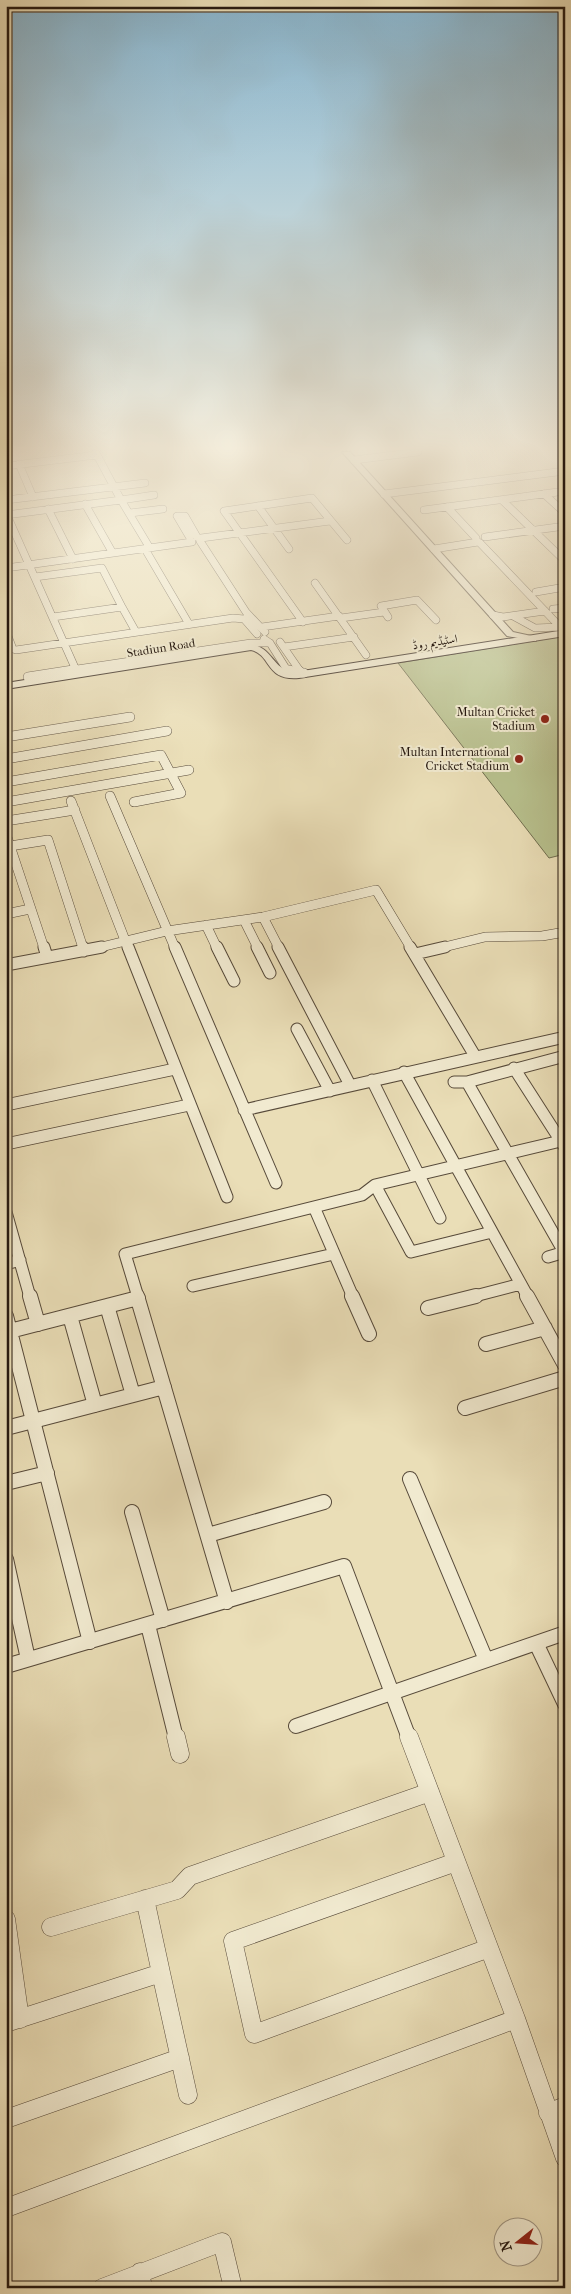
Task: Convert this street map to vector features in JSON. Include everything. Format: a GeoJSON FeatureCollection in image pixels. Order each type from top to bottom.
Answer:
{"type":"FeatureCollection","features":[{"type":"Feature","properties":{"kind":"main road","name":"اسٹیڈیم روڈ"},"geometry":{"type":"LineString","coordinates":[[305,674],[533,639],[564,628]]}},
{"type":"Feature","properties":{"kind":"main road","name":"Stadiun Road"},"geometry":{"type":"LineString","coordinates":[[6,686],[251,647],[262,650],[274,667],[283,674],[305,674]]}},
{"type":"Feature","properties":{"kind":"street"},"geometry":{"type":"LineString","coordinates":[[26,559],[76,670]]}},
{"type":"Feature","properties":{"kind":"street"},"geometry":{"type":"LineString","coordinates":[[6,568],[57,559]]}},
{"type":"Feature","properties":{"kind":"street"},"geometry":{"type":"LineString","coordinates":[[98,559],[136,632]]}},
{"type":"Feature","properties":{"kind":"street"},"geometry":{"type":"LineString","coordinates":[[153,559],[189,624]]}},
{"type":"Feature","properties":{"kind":"street"},"geometry":{"type":"LineString","coordinates":[[207,559],[244,619],[264,635],[280,642],[298,670],[305,674]]}},
{"type":"Feature","properties":{"kind":"street"},"geometry":{"type":"LineString","coordinates":[[208,559],[287,670],[305,674]]}},
{"type":"Feature","properties":{"kind":"street"},"geometry":{"type":"LineString","coordinates":[[258,559],[303,622]]}},
{"type":"Feature","properties":{"kind":"street"},"geometry":{"type":"LineString","coordinates":[[442,559],[510,634],[533,639]]}},
{"type":"Feature","properties":{"kind":"street"},"geometry":{"type":"LineString","coordinates":[[498,559],[545,611],[564,628]]}},
{"type":"Feature","properties":{"kind":"street"},"geometry":{"type":"LineString","coordinates":[[501,559],[553,610],[564,628]]}},
{"type":"Feature","properties":{"kind":"street"},"geometry":{"type":"LineString","coordinates":[[6,564],[28,563]]}},
{"type":"Feature","properties":{"kind":"street"},"geometry":{"type":"LineString","coordinates":[[35,578],[102,568]]}},
{"type":"Feature","properties":{"kind":"street"},"geometry":{"type":"LineString","coordinates":[[315,582],[366,654]]}},
{"type":"Feature","properties":{"kind":"street"},"geometry":{"type":"LineString","coordinates":[[536,592],[565,587]]}},
{"type":"Feature","properties":{"kind":"street"},"geometry":{"type":"LineString","coordinates":[[28,677],[251,642],[264,635],[303,622],[340,617],[386,615],[382,606],[417,600],[436,620]]}},
{"type":"Feature","properties":{"kind":"street"},"geometry":{"type":"LineString","coordinates":[[53,617],[122,607]]}},
{"type":"Feature","properties":{"kind":"street"},"geometry":{"type":"LineString","coordinates":[[553,610],[565,608]]}},
{"type":"Feature","properties":{"kind":"street"},"geometry":{"type":"LineString","coordinates":[[493,615],[503,617],[545,611]]}},
{"type":"Feature","properties":{"kind":"street"},"geometry":{"type":"LineString","coordinates":[[513,616],[535,628],[564,628]]}},
{"type":"Feature","properties":{"kind":"street"},"geometry":{"type":"LineString","coordinates":[[6,631],[14,650],[189,624],[236,618],[244,619]]}},
{"type":"Feature","properties":{"kind":"street"},"geometry":{"type":"LineString","coordinates":[[284,648],[354,637]]}},
{"type":"Feature","properties":{"kind":"street"},"geometry":{"type":"LineString","coordinates":[[6,737],[130,717]]}},
{"type":"Feature","properties":{"kind":"street"},"geometry":{"type":"LineString","coordinates":[[6,759],[167,732]]}},
{"type":"Feature","properties":{"kind":"street"},"geometry":{"type":"LineString","coordinates":[[6,782],[161,755],[182,793],[134,802]]}},
{"type":"Feature","properties":{"kind":"street"},"geometry":{"type":"LineString","coordinates":[[6,802],[189,770]]}},
{"type":"Feature","properties":{"kind":"street"},"geometry":{"type":"LineString","coordinates":[[110,796],[276,1182]]}},
{"type":"Feature","properties":{"kind":"street"},"geometry":{"type":"LineString","coordinates":[[6,821],[73,805],[189,1105],[227,1197]]}},
{"type":"Feature","properties":{"kind":"street"},"geometry":{"type":"LineString","coordinates":[[6,834],[46,957]]}},
{"type":"Feature","properties":{"kind":"street"},"geometry":{"type":"LineString","coordinates":[[10,846],[48,840],[84,951]]}},
{"type":"Feature","properties":{"kind":"street"},"geometry":{"type":"LineString","coordinates":[[6,965],[84,951],[167,931],[263,917],[376,890],[475,1056]]}},
{"type":"Feature","properties":{"kind":"street"},"geometry":{"type":"LineString","coordinates":[[6,914],[30,910]]}},
{"type":"Feature","properties":{"kind":"street"},"geometry":{"type":"LineString","coordinates":[[263,917],[350,1085]]}},
{"type":"Feature","properties":{"kind":"street"},"geometry":{"type":"LineString","coordinates":[[244,920],[270,973]]}},
{"type":"Feature","properties":{"kind":"street"},"geometry":{"type":"LineString","coordinates":[[206,925],[234,981]]}},
{"type":"Feature","properties":{"kind":"street"},"geometry":{"type":"LineString","coordinates":[[415,954],[485,937],[542,936],[565,932]]}},
{"type":"Feature","properties":{"kind":"street"},"geometry":{"type":"LineString","coordinates":[[297,1029],[330,1091]]}},
{"type":"Feature","properties":{"kind":"street"},"geometry":{"type":"LineString","coordinates":[[244,1110],[404,1072],[565,1037]]}},
{"type":"Feature","properties":{"kind":"street"},"geometry":{"type":"LineString","coordinates":[[454,1082],[468,1082],[514,1068],[565,1056]]}},
{"type":"Feature","properties":{"kind":"street"},"geometry":{"type":"LineString","coordinates":[[227,1602],[125,1254],[362,1195],[366,1190],[375,1185],[564,1143],[514,1068]]}},
{"type":"Feature","properties":{"kind":"street"},"geometry":{"type":"LineString","coordinates":[[6,1105],[175,1069]]}},
{"type":"Feature","properties":{"kind":"street"},"geometry":{"type":"LineString","coordinates":[[404,1072],[565,1365]]}},
{"type":"Feature","properties":{"kind":"street"},"geometry":{"type":"LineString","coordinates":[[372,1080],[417,1175],[440,1218]]}},
{"type":"Feature","properties":{"kind":"street"},"geometry":{"type":"LineString","coordinates":[[468,1082],[564,1252],[548,1257]]}},
{"type":"Feature","properties":{"kind":"street"},"geometry":{"type":"LineString","coordinates":[[6,1144],[189,1105]]}},
{"type":"Feature","properties":{"kind":"street"},"geometry":{"type":"LineString","coordinates":[[375,1185],[411,1252],[492,1232]]}},
{"type":"Feature","properties":{"kind":"street"},"geometry":{"type":"LineString","coordinates":[[314,1207],[369,1334]]}},
{"type":"Feature","properties":{"kind":"street"},"geometry":{"type":"LineString","coordinates":[[7,1217],[38,1324]]}},
{"type":"Feature","properties":{"kind":"street"},"geometry":{"type":"LineString","coordinates":[[193,1286],[334,1254]]}},
{"type":"Feature","properties":{"kind":"street"},"geometry":{"type":"LineString","coordinates":[[6,1264],[20,1260]]}},
{"type":"Feature","properties":{"kind":"street"},"geometry":{"type":"LineString","coordinates":[[428,1308],[521,1284]]}},
{"type":"Feature","properties":{"kind":"street"},"geometry":{"type":"LineString","coordinates":[[8,1331],[138,1298]]}},
{"type":"Feature","properties":{"kind":"street"},"geometry":{"type":"LineString","coordinates":[[107,1306],[133,1395]]}},
{"type":"Feature","properties":{"kind":"street"},"geometry":{"type":"LineString","coordinates":[[6,1316],[8,1331],[47,1473],[90,1642]]}},
{"type":"Feature","properties":{"kind":"street"},"geometry":{"type":"LineString","coordinates":[[70,1316],[95,1405]]}},
{"type":"Feature","properties":{"kind":"street"},"geometry":{"type":"LineString","coordinates":[[486,1344],[545,1328]]}},
{"type":"Feature","properties":{"kind":"street"},"geometry":{"type":"LineString","coordinates":[[465,1408],[565,1378]]}},
{"type":"Feature","properties":{"kind":"street"},"geometry":{"type":"LineString","coordinates":[[6,1428],[164,1387]]}},
{"type":"Feature","properties":{"kind":"street"},"geometry":{"type":"LineString","coordinates":[[6,1483],[47,1473]]}},
{"type":"Feature","properties":{"kind":"street"},"geometry":{"type":"LineString","coordinates":[[410,1479],[486,1660]]}},
{"type":"Feature","properties":{"kind":"street"},"geometry":{"type":"LineString","coordinates":[[208,1535],[324,1502]]}},
{"type":"Feature","properties":{"kind":"street"},"geometry":{"type":"LineString","coordinates":[[132,1512],[180,1754]]}},
{"type":"Feature","properties":{"kind":"street"},"geometry":{"type":"LineString","coordinates":[[6,1559],[28,1659]]}},
{"type":"Feature","properties":{"kind":"street"},"geometry":{"type":"LineString","coordinates":[[6,1666],[344,1566],[516,2019],[565,2158]]}},
{"type":"Feature","properties":{"kind":"street"},"geometry":{"type":"LineString","coordinates":[[296,1726],[565,1633]]}},
{"type":"Feature","properties":{"kind":"street"},"geometry":{"type":"LineString","coordinates":[[536,1643],[565,1704]]}},
{"type":"Feature","properties":{"kind":"street"},"geometry":{"type":"LineString","coordinates":[[51,1927],[177,1890],[190,1876],[430,1792]]}},
{"type":"Feature","properties":{"kind":"street"},"geometry":{"type":"LineString","coordinates":[[456,1862],[233,1941],[254,2034],[489,1948]]}},
{"type":"Feature","properties":{"kind":"street"},"geometry":{"type":"LineString","coordinates":[[145,1899],[188,2094]]}},
{"type":"Feature","properties":{"kind":"street"},"geometry":{"type":"LineString","coordinates":[[7,1930],[13,2021],[161,1973]]}},
{"type":"Feature","properties":{"kind":"street"},"geometry":{"type":"LineString","coordinates":[[6,2208],[516,2019]]}},
{"type":"Feature","properties":{"kind":"street"},"geometry":{"type":"LineString","coordinates":[[6,2119],[180,2058]]}},
{"type":"Feature","properties":{"kind":"street"},"geometry":{"type":"LineString","coordinates":[[548,2114],[565,2106]]}},
{"type":"Feature","properties":{"kind":"street"},"geometry":{"type":"LineString","coordinates":[[102,2288],[142,2280],[222,2242],[233,2288]]}},
{"type":"Feature","properties":{"kind":"green space","name":"Multan International Cricket Stadium"},"geometry":{"type":"Polygon","coordinates":[[[565,636],[565,854],[549,858],[398,663],[565,636]]]}},
{"type":"Feature","properties":{"kind":"place","name":"Multan Cricket Stadium"},"geometry":{"type":"Point","coordinates":[545,719]}},
{"type":"Feature","properties":{"kind":"place","name":"Multan International Cricket Stadium"},"geometry":{"type":"Point","coordinates":[519,759]}}]}
